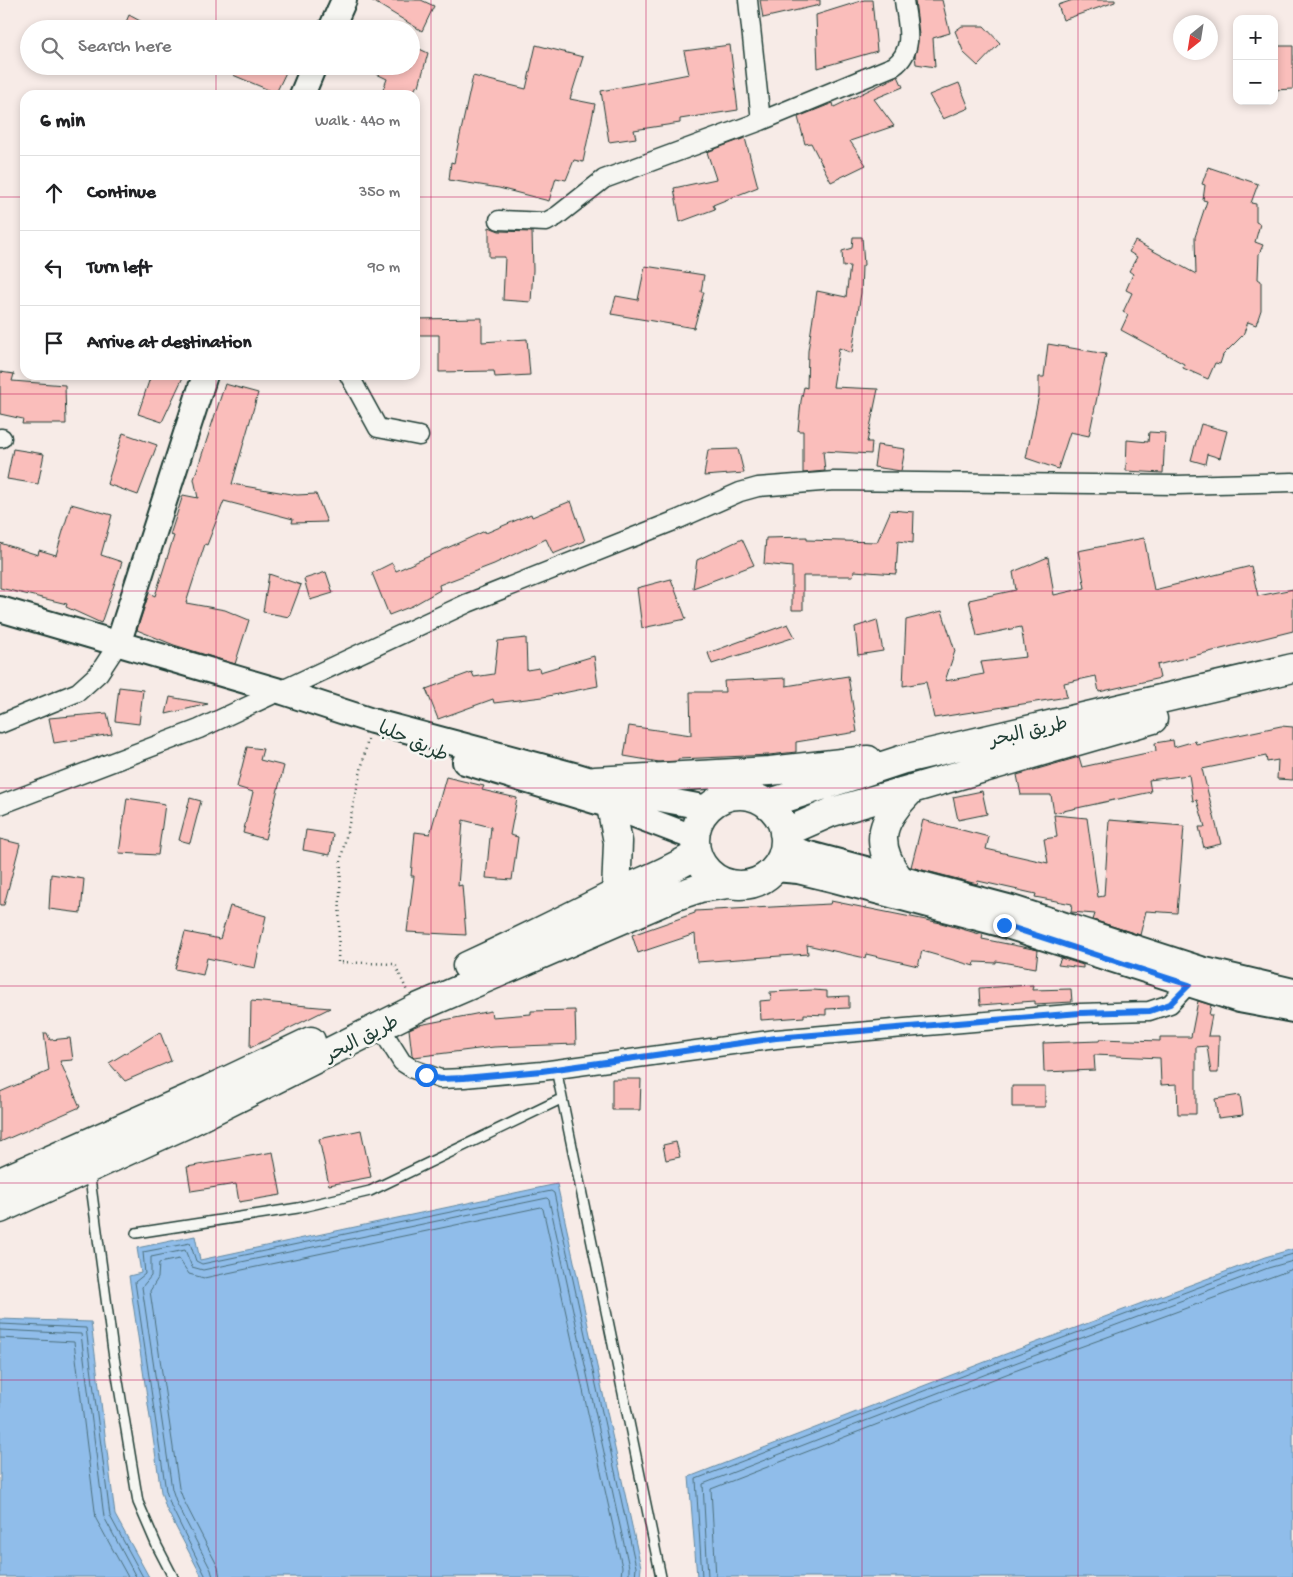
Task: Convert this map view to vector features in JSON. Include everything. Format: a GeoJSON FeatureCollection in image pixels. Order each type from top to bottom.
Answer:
{"type":"FeatureCollection","features":[{"type":"Feature","properties":{"kind":"highway","name":"طريق البحر"},"geometry":{"type":"LineString","coordinates":[[781,849],[832,812],[911,790],[1058,734],[1293,668]]}},
{"type":"Feature","properties":{"kind":"highway","name":"طريق البحر"},"geometry":{"type":"LineString","coordinates":[[766,804],[904,758],[1141,722],[1293,686]]}},
{"type":"Feature","properties":{"kind":"highway"},"geometry":{"type":"LineString","coordinates":[[595,781],[770,771],[849,760],[904,758]]}},
{"type":"Feature","properties":{"kind":"highway"},"geometry":{"type":"LineString","coordinates":[[898,878],[886,853],[883,836],[887,818],[911,790]]}},
{"type":"Feature","properties":{"kind":"highway"},"geometry":{"type":"LineString","coordinates":[[737,795],[752,797],[766,804],[778,817],[781,849],[762,880],[746,885],[729,884],[709,873],[696,846],[699,822],[708,808],[721,799],[737,795]]}},
{"type":"Feature","properties":{"kind":"highway"},"geometry":{"type":"LineString","coordinates":[[611,806],[618,842],[616,894]]}},
{"type":"Feature","properties":{"kind":"highway","name":"طريق البحر"},"geometry":{"type":"LineString","coordinates":[[0,1209],[186,1124],[380,1028],[412,1001],[616,894],[677,867],[696,846]]}},
{"type":"Feature","properties":{"kind":"highway","name":"طريق البحر"},"geometry":{"type":"LineString","coordinates":[[0,1182],[412,1001],[676,896],[700,888],[729,884]]}},
{"type":"Feature","properties":{"kind":"main road"},"geometry":{"type":"LineString","coordinates":[[335,20],[344,0]]}},
{"type":"Feature","properties":{"kind":"main road"},"geometry":{"type":"LineString","coordinates":[[304,90],[310,75]]}},
{"type":"Feature","properties":{"kind":"main road"},"geometry":{"type":"LineString","coordinates":[[118,644],[203,380]]}},
{"type":"Feature","properties":{"kind":"main road"},"geometry":{"type":"LineString","coordinates":[[0,609],[283,692],[372,722]]}},
{"type":"Feature","properties":{"kind":"main road","name":"طريق حلبا"},"geometry":{"type":"LineString","coordinates":[[372,722],[595,781],[644,796],[708,808]]}},
{"type":"Feature","properties":{"kind":"main road","name":"طريق حلبا"},"geometry":{"type":"LineString","coordinates":[[372,722],[401,739],[440,754],[611,806],[696,846]]}},
{"type":"Feature","properties":{"kind":"main road"},"geometry":{"type":"LineString","coordinates":[[781,849],[802,852],[898,878],[1008,917],[1195,977],[1239,1000],[1286,1000]]}},
{"type":"Feature","properties":{"kind":"main road"},"geometry":{"type":"LineString","coordinates":[[781,849],[798,871],[1008,917]]}},
{"type":"Feature","properties":{"kind":"street"},"geometry":{"type":"LineString","coordinates":[[748,0],[762,120]]}},
{"type":"Feature","properties":{"kind":"street"},"geometry":{"type":"LineString","coordinates":[[499,220],[546,222],[557,216],[604,179],[762,120],[894,66],[903,60],[909,41],[904,0]]}},
{"type":"Feature","properties":{"kind":"street"},"geometry":{"type":"LineString","coordinates":[[352,380],[378,428],[419,436]]}},
{"type":"Feature","properties":{"kind":"street"},"geometry":{"type":"LineString","coordinates":[[0,805],[199,729],[283,692],[352,656],[468,603],[740,492],[758,487],[834,480],[1176,485],[1293,482]]}},
{"type":"Feature","properties":{"kind":"street"},"geometry":{"type":"LineString","coordinates":[[0,724],[78,692],[89,684],[118,644]]}},
{"type":"Feature","properties":{"kind":"street"},"geometry":{"type":"LineString","coordinates":[[380,1028],[402,1062],[426,1075],[440,1079],[464,1078],[556,1069],[776,1038],[1080,1013],[1150,1011],[1170,1004],[1195,977]]}},
{"type":"Feature","properties":{"kind":"lane"},"geometry":{"type":"LineString","coordinates":[[556,1069],[661,1577]]}},
{"type":"Feature","properties":{"kind":"lane"},"geometry":{"type":"LineString","coordinates":[[136,1233],[298,1208],[370,1191],[561,1099]]}},
{"type":"Feature","properties":{"kind":"lane"},"geometry":{"type":"LineString","coordinates":[[88,1168],[113,1351],[138,1502],[173,1577]]}},
{"type":"Feature","properties":{"kind":"path"},"geometry":{"type":"LineString","coordinates":[[372,722],[341,859],[338,962],[395,964],[412,1001]]}},
{"type":"Feature","properties":{"kind":"water"},"geometry":{"type":"Polygon","coordinates":[[[557,1184],[641,1567],[640,1577],[202,1577],[166,1508],[161,1492],[129,1276],[141,1273],[137,1248],[195,1236],[200,1260],[557,1184]]]}},
{"type":"Feature","properties":{"kind":"water"},"geometry":{"type":"Polygon","coordinates":[[[1293,1249],[1293,1577],[697,1577],[689,1477],[1003,1355],[1265,1257],[1293,1249]]]}},
{"type":"Feature","properties":{"kind":"water"},"geometry":{"type":"Polygon","coordinates":[[[0,1319],[91,1322],[115,1515],[149,1577],[0,1577],[0,1319]]]}},
{"type":"Feature","properties":{"kind":"building"},"geometry":{"type":"Polygon","coordinates":[[[371,0],[421,0],[434,6],[422,31],[420,30],[420,20],[404,20],[371,0]]]}},
{"type":"Feature","properties":{"kind":"building"},"geometry":{"type":"Polygon","coordinates":[[[760,0],[820,0],[820,5],[763,18],[760,0]]]}},
{"type":"Feature","properties":{"kind":"building"},"geometry":{"type":"Polygon","coordinates":[[[864,0],[872,0],[877,51],[818,68],[816,15],[864,0]]]}},
{"type":"Feature","properties":{"kind":"building"},"geometry":{"type":"Polygon","coordinates":[[[915,0],[942,0],[950,33],[933,38],[935,67],[916,64],[915,56],[919,35],[915,0]]]}},
{"type":"Feature","properties":{"kind":"building"},"geometry":{"type":"Polygon","coordinates":[[[1073,0],[1115,0],[1115,2],[1063,20],[1058,5],[1073,0]]]}},
{"type":"Feature","properties":{"kind":"building"},"geometry":{"type":"Polygon","coordinates":[[[129,15],[138,20],[127,20],[129,15]]]}},
{"type":"Feature","properties":{"kind":"building"},"geometry":{"type":"Polygon","coordinates":[[[962,26],[984,26],[1000,43],[978,66],[964,53],[955,31],[962,26]]]}},
{"type":"Feature","properties":{"kind":"building"},"geometry":{"type":"Polygon","coordinates":[[[536,45],[583,57],[570,99],[595,104],[583,162],[574,160],[566,180],[556,178],[549,201],[499,188],[449,180],[451,162],[454,163],[473,76],[526,89],[536,45]]]}},
{"type":"Feature","properties":{"kind":"building"},"geometry":{"type":"Polygon","coordinates":[[[730,45],[738,110],[680,119],[680,123],[634,130],[636,138],[609,142],[601,91],[689,74],[684,51],[730,45]]]}},
{"type":"Feature","properties":{"kind":"building"},"geometry":{"type":"Polygon","coordinates":[[[1278,46],[1293,46],[1293,89],[1278,90],[1278,46]]]}},
{"type":"Feature","properties":{"kind":"building"},"geometry":{"type":"Polygon","coordinates":[[[420,49],[428,53],[419,86],[417,85],[414,90],[383,90],[387,79],[379,75],[420,75],[420,49]]]}},
{"type":"Feature","properties":{"kind":"building"},"geometry":{"type":"Polygon","coordinates":[[[233,75],[285,75],[277,90],[269,90],[233,75]]]}},
{"type":"Feature","properties":{"kind":"building"},"geometry":{"type":"Polygon","coordinates":[[[898,76],[903,87],[874,99],[894,126],[850,141],[866,165],[831,182],[811,143],[805,144],[798,117],[833,103],[834,107],[898,76]]]}},
{"type":"Feature","properties":{"kind":"building"},"geometry":{"type":"Polygon","coordinates":[[[959,83],[969,108],[943,119],[929,95],[959,83]]]}},
{"type":"Feature","properties":{"kind":"building"},"geometry":{"type":"Polygon","coordinates":[[[745,138],[758,187],[713,205],[715,209],[680,222],[674,188],[716,179],[707,152],[745,138]]]}},
{"type":"Feature","properties":{"kind":"building"},"geometry":{"type":"Polygon","coordinates":[[[1208,167],[1258,184],[1251,203],[1256,204],[1256,222],[1260,224],[1255,242],[1263,245],[1259,254],[1258,279],[1261,281],[1261,310],[1256,325],[1248,322],[1243,335],[1223,355],[1220,364],[1215,363],[1208,379],[1183,368],[1184,364],[1121,330],[1128,315],[1123,312],[1132,293],[1126,290],[1133,274],[1129,271],[1137,257],[1129,252],[1135,241],[1196,274],[1195,237],[1207,201],[1203,200],[1205,185],[1202,184],[1208,167]]]}},
{"type":"Feature","properties":{"kind":"building"},"geometry":{"type":"Polygon","coordinates":[[[489,227],[499,231],[532,232],[533,270],[531,302],[503,300],[505,257],[489,257],[489,227]]]}},
{"type":"Feature","properties":{"kind":"building"},"geometry":{"type":"Polygon","coordinates":[[[853,237],[862,237],[864,265],[862,266],[861,293],[852,353],[839,348],[833,387],[878,389],[867,442],[872,442],[871,454],[823,451],[825,471],[803,473],[803,431],[798,431],[801,401],[804,387],[807,388],[808,351],[817,291],[846,297],[850,266],[843,267],[842,251],[852,248],[853,237]]]}},
{"type":"Feature","properties":{"kind":"building"},"geometry":{"type":"Polygon","coordinates":[[[645,266],[704,275],[701,292],[704,292],[694,328],[611,314],[616,296],[638,300],[645,266]]]}},
{"type":"Feature","properties":{"kind":"building"},"geometry":{"type":"Polygon","coordinates":[[[482,318],[482,342],[527,339],[530,375],[495,377],[494,371],[439,372],[439,335],[420,335],[420,319],[482,318]]]}},
{"type":"Feature","properties":{"kind":"building"},"geometry":{"type":"Polygon","coordinates":[[[1048,344],[1106,354],[1089,436],[1070,432],[1058,469],[1026,458],[1039,395],[1039,377],[1044,377],[1048,344]]]}},
{"type":"Feature","properties":{"kind":"building"},"geometry":{"type":"Polygon","coordinates":[[[0,372],[14,374],[12,381],[65,385],[66,424],[22,424],[23,419],[0,414],[0,372]]]}},
{"type":"Feature","properties":{"kind":"building"},"geometry":{"type":"Polygon","coordinates":[[[149,380],[182,380],[162,422],[138,414],[149,380]]]}},
{"type":"Feature","properties":{"kind":"building"},"geometry":{"type":"Polygon","coordinates":[[[225,384],[258,393],[232,484],[297,495],[316,494],[327,522],[292,523],[293,519],[224,501],[207,545],[205,544],[186,603],[225,610],[249,620],[235,664],[174,645],[137,630],[149,593],[155,596],[174,536],[170,535],[183,495],[198,498],[194,479],[225,384]]]}},
{"type":"Feature","properties":{"kind":"building"},"geometry":{"type":"Polygon","coordinates":[[[1201,424],[1227,431],[1220,458],[1207,454],[1205,464],[1191,460],[1201,424]]]}},
{"type":"Feature","properties":{"kind":"building"},"geometry":{"type":"Polygon","coordinates":[[[1149,432],[1165,433],[1163,473],[1126,471],[1127,440],[1148,442],[1149,432]]]}},
{"type":"Feature","properties":{"kind":"building"},"geometry":{"type":"Polygon","coordinates":[[[123,433],[157,445],[138,495],[107,484],[123,433]]]}},
{"type":"Feature","properties":{"kind":"building"},"geometry":{"type":"Polygon","coordinates":[[[877,445],[905,449],[901,471],[874,467],[877,445]]]}},
{"type":"Feature","properties":{"kind":"building"},"geometry":{"type":"Polygon","coordinates":[[[13,449],[44,454],[38,484],[7,479],[13,449]]]}},
{"type":"Feature","properties":{"kind":"building"},"geometry":{"type":"Polygon","coordinates":[[[738,449],[744,473],[704,476],[708,450],[738,449]]]}},
{"type":"Feature","properties":{"kind":"building"},"geometry":{"type":"Polygon","coordinates":[[[571,501],[585,541],[553,554],[546,539],[494,564],[439,585],[440,590],[412,606],[389,615],[372,573],[392,563],[396,571],[485,531],[486,533],[531,514],[532,517],[571,501]]]}},
{"type":"Feature","properties":{"kind":"building"},"geometry":{"type":"Polygon","coordinates":[[[71,504],[112,515],[101,555],[122,562],[101,623],[66,607],[67,604],[0,588],[0,543],[38,555],[39,550],[56,555],[71,504]]]}},
{"type":"Feature","properties":{"kind":"building"},"geometry":{"type":"Polygon","coordinates":[[[891,510],[914,512],[913,543],[898,541],[896,574],[854,571],[853,576],[803,576],[803,610],[792,610],[792,567],[764,564],[766,538],[807,537],[807,540],[877,542],[891,510]]]}},
{"type":"Feature","properties":{"kind":"building"},"geometry":{"type":"Polygon","coordinates":[[[1144,538],[1154,590],[1251,566],[1258,596],[1293,589],[1293,631],[1157,665],[1160,678],[1099,692],[1096,676],[1064,683],[1067,697],[934,718],[926,682],[903,686],[906,620],[942,611],[955,651],[945,681],[984,674],[981,662],[1026,657],[1021,627],[977,636],[969,600],[1016,590],[1013,572],[1048,557],[1054,595],[1085,588],[1078,551],[1144,538]]]}},
{"type":"Feature","properties":{"kind":"building"},"geometry":{"type":"Polygon","coordinates":[[[742,539],[754,565],[693,588],[697,560],[742,539]]]}},
{"type":"Feature","properties":{"kind":"building"},"geometry":{"type":"Polygon","coordinates":[[[326,572],[333,593],[310,600],[304,579],[326,572]]]}},
{"type":"Feature","properties":{"kind":"building"},"geometry":{"type":"Polygon","coordinates":[[[269,574],[301,585],[289,617],[263,612],[269,574]]]}},
{"type":"Feature","properties":{"kind":"building"},"geometry":{"type":"Polygon","coordinates":[[[671,579],[686,619],[642,628],[637,588],[671,579]]]}},
{"type":"Feature","properties":{"kind":"building"},"geometry":{"type":"Polygon","coordinates":[[[877,620],[883,651],[858,655],[855,627],[877,620]]]}},
{"type":"Feature","properties":{"kind":"building"},"geometry":{"type":"Polygon","coordinates":[[[788,624],[795,637],[712,664],[708,653],[788,624]]]}},
{"type":"Feature","properties":{"kind":"building"},"geometry":{"type":"Polygon","coordinates":[[[526,638],[527,670],[539,668],[540,672],[594,656],[598,686],[543,697],[494,703],[493,699],[438,719],[426,689],[472,672],[474,677],[494,674],[498,641],[526,638]]]}},
{"type":"Feature","properties":{"kind":"building"},"geometry":{"type":"Polygon","coordinates":[[[848,676],[857,732],[796,742],[796,752],[769,755],[678,759],[678,761],[659,762],[624,756],[629,726],[691,735],[690,692],[725,692],[724,681],[786,678],[786,686],[848,676]]]}},
{"type":"Feature","properties":{"kind":"building"},"geometry":{"type":"Polygon","coordinates":[[[119,687],[143,690],[139,724],[115,721],[119,687]]]}},
{"type":"Feature","properties":{"kind":"building"},"geometry":{"type":"Polygon","coordinates":[[[170,697],[208,704],[166,714],[170,697]]]}},
{"type":"Feature","properties":{"kind":"building"},"geometry":{"type":"Polygon","coordinates":[[[107,713],[112,734],[54,743],[49,718],[107,713]]]}},
{"type":"Feature","properties":{"kind":"building"},"geometry":{"type":"Polygon","coordinates":[[[1281,726],[1293,727],[1293,780],[1277,779],[1278,760],[1267,762],[1266,756],[1202,769],[1221,844],[1204,848],[1199,827],[1205,827],[1197,800],[1193,801],[1189,775],[1149,780],[1151,792],[1054,813],[1051,795],[1021,795],[1017,775],[1079,757],[1082,767],[1156,751],[1155,743],[1173,740],[1174,747],[1195,741],[1196,744],[1281,726]]]}},
{"type":"Feature","properties":{"kind":"building"},"geometry":{"type":"Polygon","coordinates":[[[247,747],[263,749],[260,760],[284,766],[265,839],[243,833],[253,792],[237,787],[247,747]]]}},
{"type":"Feature","properties":{"kind":"building"},"geometry":{"type":"Polygon","coordinates":[[[446,777],[484,786],[482,790],[517,798],[510,835],[518,837],[512,880],[486,878],[491,827],[463,820],[458,886],[462,885],[466,935],[407,932],[414,876],[411,876],[415,832],[430,834],[446,777]]]}},
{"type":"Feature","properties":{"kind":"building"},"geometry":{"type":"Polygon","coordinates":[[[982,791],[987,814],[958,820],[953,797],[982,791]]]}},
{"type":"Feature","properties":{"kind":"building"},"geometry":{"type":"Polygon","coordinates":[[[127,798],[165,804],[158,855],[119,853],[127,798]]]}},
{"type":"Feature","properties":{"kind":"building"},"geometry":{"type":"Polygon","coordinates":[[[190,798],[201,801],[190,843],[179,840],[190,798]]]}},
{"type":"Feature","properties":{"kind":"building"},"geometry":{"type":"Polygon","coordinates":[[[1054,815],[1087,818],[1098,897],[1104,896],[1109,820],[1184,826],[1177,913],[1146,911],[1140,935],[1093,920],[1095,914],[1071,912],[1072,904],[1035,897],[1036,894],[978,881],[977,884],[911,867],[923,820],[989,837],[986,849],[1048,863],[1044,839],[1057,837],[1054,815]]]}},
{"type":"Feature","properties":{"kind":"building"},"geometry":{"type":"Polygon","coordinates":[[[306,830],[333,834],[330,855],[303,850],[306,830]]]}},
{"type":"Feature","properties":{"kind":"building"},"geometry":{"type":"Polygon","coordinates":[[[0,839],[20,844],[4,905],[0,905],[0,839]]]}},
{"type":"Feature","properties":{"kind":"building"},"geometry":{"type":"Polygon","coordinates":[[[51,874],[84,879],[81,913],[49,909],[51,874]]]}},
{"type":"Feature","properties":{"kind":"building"},"geometry":{"type":"Polygon","coordinates":[[[831,901],[941,923],[983,935],[982,939],[1038,950],[1036,968],[996,961],[996,963],[975,962],[974,966],[922,951],[918,966],[866,954],[865,958],[807,945],[808,954],[697,962],[695,934],[638,953],[632,935],[695,913],[695,911],[830,904],[831,901]]]}},
{"type":"Feature","properties":{"kind":"building"},"geometry":{"type":"Polygon","coordinates":[[[230,906],[266,916],[255,968],[207,958],[203,975],[175,969],[185,932],[220,939],[230,906]]]}},
{"type":"Feature","properties":{"kind":"building"},"geometry":{"type":"Polygon","coordinates":[[[1061,958],[1083,965],[1083,968],[1058,965],[1061,958]]]}},
{"type":"Feature","properties":{"kind":"building"},"geometry":{"type":"Polygon","coordinates":[[[1033,985],[1032,990],[1071,989],[1072,1002],[1035,1004],[1035,1001],[980,1005],[979,988],[1033,985]]]}},
{"type":"Feature","properties":{"kind":"building"},"geometry":{"type":"Polygon","coordinates":[[[827,991],[827,997],[849,996],[849,1008],[826,1009],[826,1015],[804,1014],[804,1017],[761,1020],[760,1001],[771,1000],[770,992],[827,991]]]}},
{"type":"Feature","properties":{"kind":"building"},"geometry":{"type":"Polygon","coordinates":[[[251,1001],[330,1008],[250,1048],[251,1001]]]}},
{"type":"Feature","properties":{"kind":"building"},"geometry":{"type":"Polygon","coordinates":[[[1198,1001],[1211,1005],[1209,1015],[1212,1015],[1208,1036],[1219,1036],[1219,1045],[1218,1073],[1211,1073],[1207,1046],[1196,1047],[1196,1114],[1178,1114],[1177,1084],[1161,1085],[1160,1058],[1094,1055],[1095,1070],[1044,1072],[1043,1043],[1099,1041],[1100,1039],[1160,1041],[1160,1037],[1191,1037],[1198,1001]]]}},
{"type":"Feature","properties":{"kind":"building"},"geometry":{"type":"Polygon","coordinates":[[[575,1010],[576,1044],[494,1047],[414,1057],[412,1055],[409,1029],[419,1025],[491,1011],[492,1017],[531,1014],[531,1011],[575,1010]]]}},
{"type":"Feature","properties":{"kind":"building"},"geometry":{"type":"Polygon","coordinates":[[[160,1032],[171,1061],[125,1081],[109,1063],[160,1032]]]}},
{"type":"Feature","properties":{"kind":"building"},"geometry":{"type":"Polygon","coordinates":[[[44,1033],[47,1033],[50,1040],[70,1038],[73,1060],[60,1061],[80,1107],[0,1142],[0,1092],[49,1071],[44,1033]]]}},
{"type":"Feature","properties":{"kind":"building"},"geometry":{"type":"Polygon","coordinates":[[[612,1079],[641,1079],[640,1110],[612,1110],[612,1079]]]}},
{"type":"Feature","properties":{"kind":"building"},"geometry":{"type":"Polygon","coordinates":[[[1012,1086],[1045,1086],[1045,1107],[1012,1107],[1012,1086]]]}},
{"type":"Feature","properties":{"kind":"building"},"geometry":{"type":"Polygon","coordinates":[[[1240,1095],[1243,1115],[1218,1118],[1215,1099],[1240,1095]]]}},
{"type":"Feature","properties":{"kind":"building"},"geometry":{"type":"Polygon","coordinates":[[[361,1130],[371,1177],[329,1185],[319,1139],[361,1130]]]}},
{"type":"Feature","properties":{"kind":"building"},"geometry":{"type":"Polygon","coordinates":[[[676,1142],[680,1157],[666,1160],[663,1145],[676,1142]]]}},
{"type":"Feature","properties":{"kind":"building"},"geometry":{"type":"Polygon","coordinates":[[[273,1152],[281,1195],[239,1202],[236,1184],[191,1191],[187,1167],[273,1152]]]}},
{"type":"Feature","properties":{"kind":"route"},"geometry":{"type":"LineString","coordinates":[[426,1075],[440,1079],[464,1078],[542,1071],[776,1038],[1080,1013],[1150,1011],[1170,1004],[1189,985],[1004,925]]}}]}
